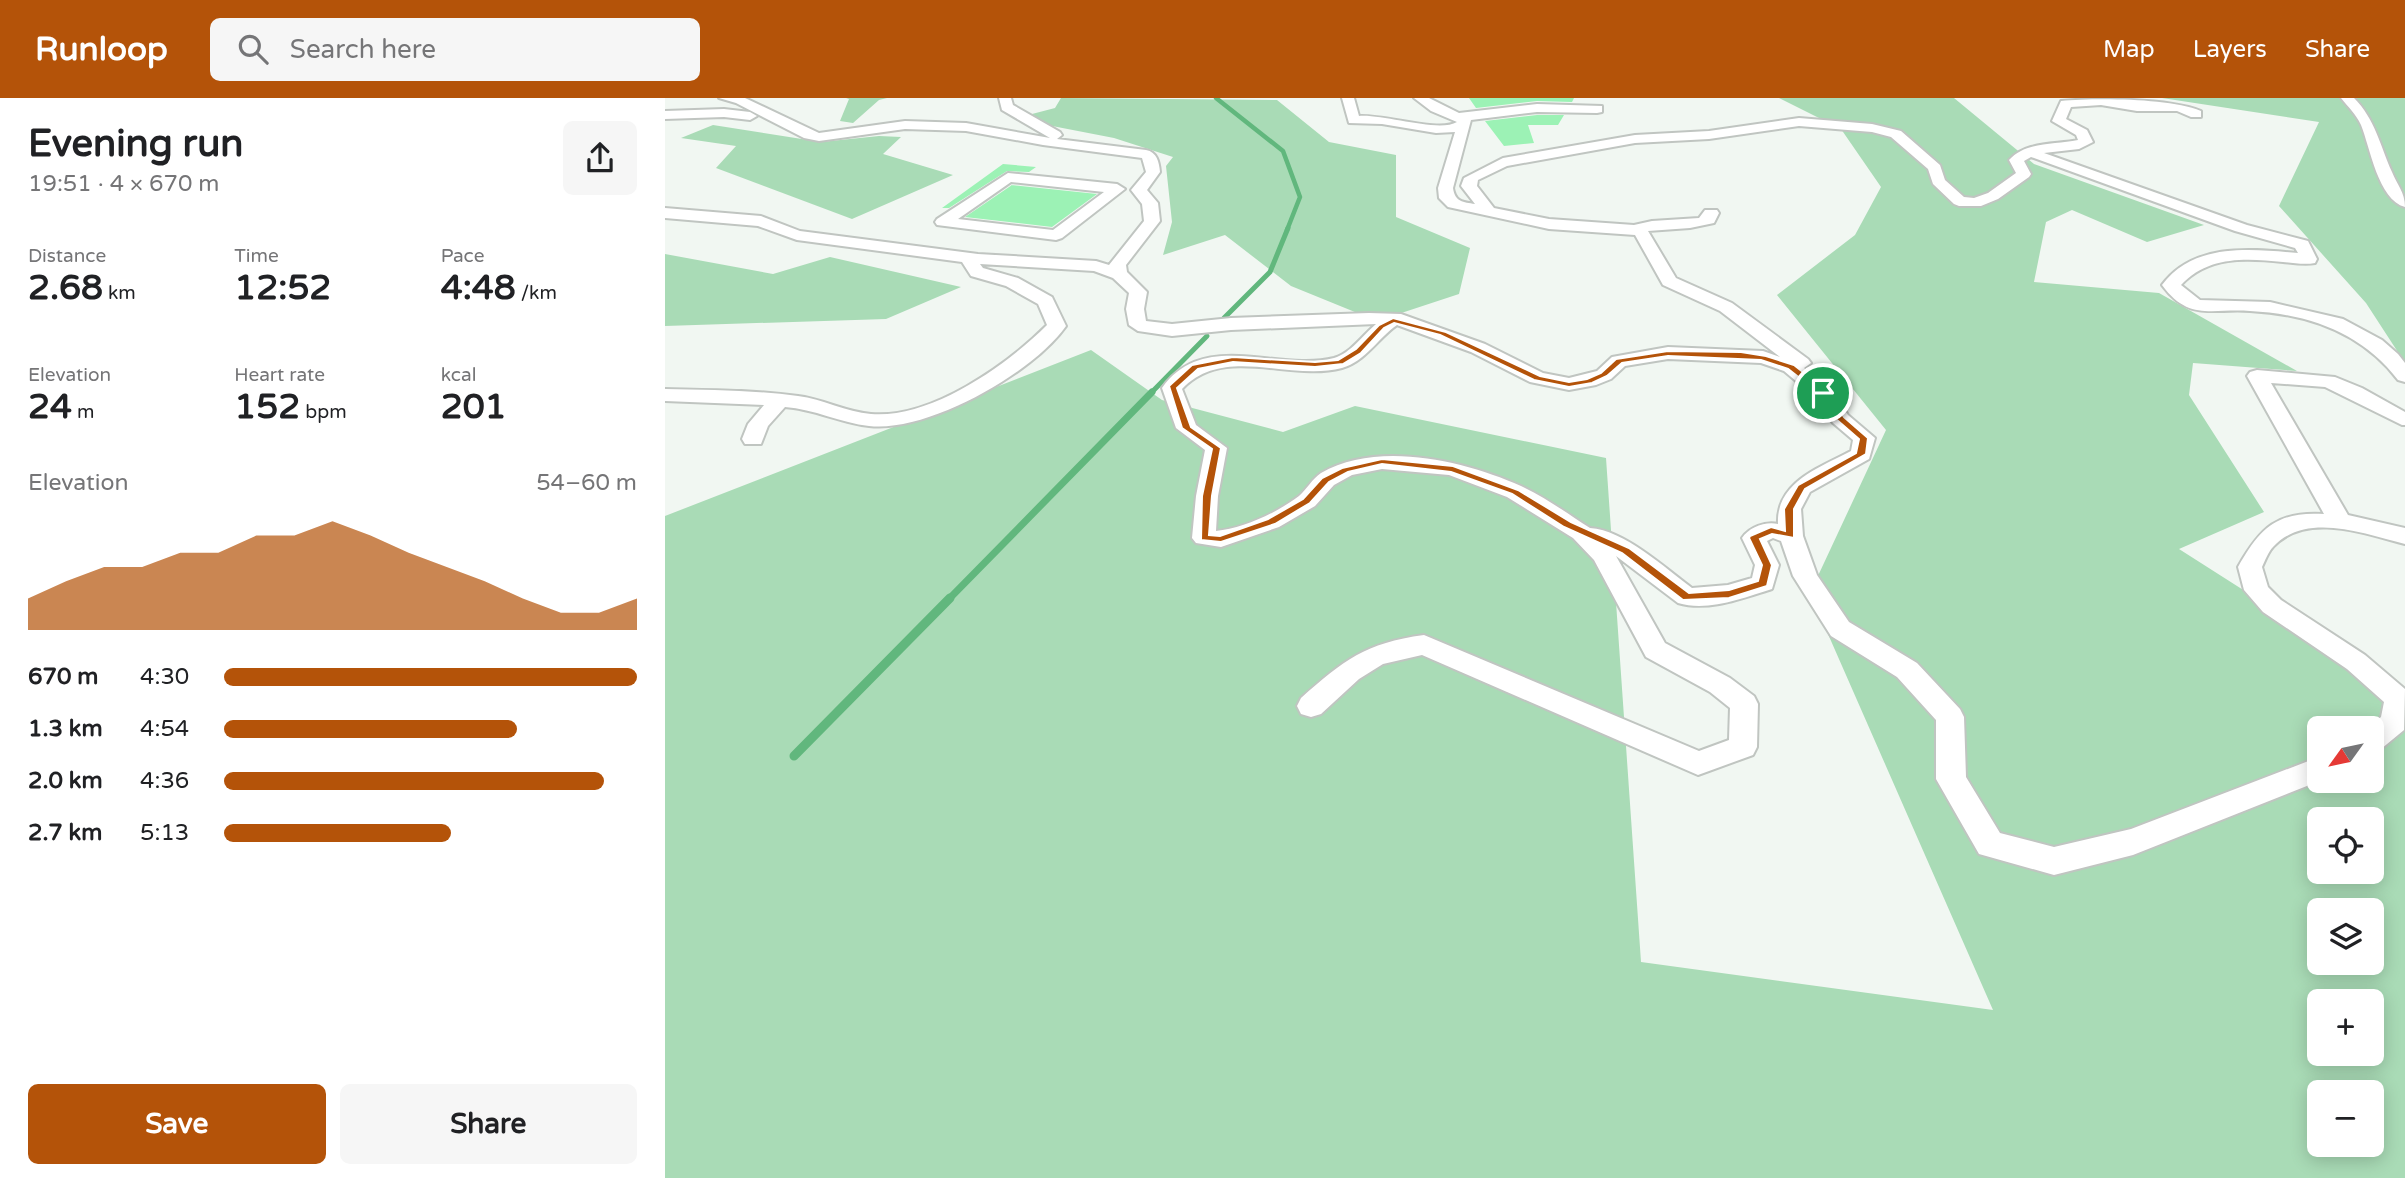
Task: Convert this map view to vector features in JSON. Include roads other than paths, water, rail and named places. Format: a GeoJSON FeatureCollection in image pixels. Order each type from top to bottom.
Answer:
{"type":"FeatureCollection","features":[{"type":"Feature","properties":{"kind":"street"},"geometry":{"type":"LineString","coordinates":[[725,98],[739,100],[809,135],[819,137],[905,125],[980,127],[1043,141],[1146,154],[1151,160],[1153,172],[1139,190],[1150,203],[1151,221],[1117,265],[1119,274]]}},
{"type":"Feature","properties":{"kind":"street"},"geometry":{"type":"LineString","coordinates":[[1005,98],[1007,107],[1058,136],[1104,143],[1152,142],[1164,148],[1151,160]]}},
{"type":"Feature","properties":{"kind":"street"},"geometry":{"type":"LineString","coordinates":[[1348,98],[1352,119],[1363,129],[1389,134]]}},
{"type":"Feature","properties":{"kind":"street"},"geometry":{"type":"LineString","coordinates":[[1420,98],[1462,122]]}},
{"type":"Feature","properties":{"kind":"street"},"geometry":{"type":"LineString","coordinates":[[2118,98],[2155,106],[2153,108]]}},
{"type":"Feature","properties":{"kind":"street"},"geometry":{"type":"LineString","coordinates":[[2347,98],[2368,121],[2392,187],[2405,202]]}},
{"type":"Feature","properties":{"kind":"street"},"geometry":{"type":"LineString","coordinates":[[2034,153],[2041,148],[2074,148],[2086,142],[2082,133],[2059,121],[2066,104],[2101,101],[2153,108],[2179,107],[2196,114]]}},
{"type":"Feature","properties":{"kind":"street"},"geometry":{"type":"LineString","coordinates":[[1354,120],[1378,119],[1442,130],[1462,122],[1537,108],[1597,109]]}},
{"type":"Feature","properties":{"kind":"street"},"geometry":{"type":"LineString","coordinates":[[665,115],[769,114]]}},
{"type":"Feature","properties":{"kind":"street"},"geometry":{"type":"LineString","coordinates":[[1462,122],[1448,176],[1447,198],[1453,204],[1549,224],[1641,232],[1669,281],[1726,307],[1797,359],[1840,418],[1864,438],[1861,454],[1801,488],[1789,509],[1791,536],[1805,576],[1840,629],[1907,670],[1950,717],[1951,779],[1990,844],[2054,862],[2133,842],[2307,774]]}},
{"type":"Feature","properties":{"kind":"street"},"geometry":{"type":"LineString","coordinates":[[1489,212],[1469,186],[1471,178],[1480,172],[1503,162],[1651,136],[1709,135],[1799,122],[1872,128],[1902,138],[1935,168],[1938,181],[1948,192],[1959,201],[1976,203],[2012,184],[2024,174],[2016,160],[2026,153],[2034,153],[2116,185],[2241,228],[2302,245],[2309,259],[2223,255],[2179,274],[2171,285],[2190,303],[2283,309],[2333,321],[2371,340],[2397,363],[2405,376]]}},
{"type":"Feature","properties":{"kind":"street"},"geometry":{"type":"LineString","coordinates":[[935,253],[975,226],[1056,235],[1117,189],[1008,177],[943,222],[975,226]]}},
{"type":"Feature","properties":{"kind":"street"},"geometry":{"type":"LineString","coordinates":[[665,213],[761,221],[797,234],[978,259],[1097,266],[1119,274],[1138,292],[1135,309],[1138,326],[1173,330],[1245,323],[1369,318],[1393,320],[1443,334],[1537,378],[1569,384],[1589,382],[1604,375],[1619,361],[1668,353],[1741,354],[1763,357],[1791,367],[1823,393]]}},
{"type":"Feature","properties":{"kind":"street"},"geometry":{"type":"LineString","coordinates":[[1635,230],[1645,226],[1695,225],[1708,220],[1711,213]]}},
{"type":"Feature","properties":{"kind":"street"},"geometry":{"type":"LineString","coordinates":[[665,395],[801,402],[871,420],[919,414],[954,401],[1031,352],[1057,326],[1046,301],[1012,282],[977,272],[970,263],[978,259]]}},
{"type":"Feature","properties":{"kind":"street"},"geometry":{"type":"LineString","coordinates":[[1311,706],[1361,661],[1396,648],[1423,645],[1698,763],[1743,747],[1744,704],[1720,685],[1655,650],[1605,555],[1568,525],[1515,492],[1453,469],[1382,462],[1345,470],[1326,480],[1307,501],[1271,522],[1221,539],[1204,538],[1207,496],[1216,448],[1187,428],[1172,388],[1195,367],[1233,360],[1315,365],[1340,362],[1359,351],[1381,327],[1393,320]]}},
{"type":"Feature","properties":{"kind":"street"},"geometry":{"type":"LineString","coordinates":[[2340,523],[2257,376],[2328,381],[2404,417]]}},
{"type":"Feature","properties":{"kind":"street"},"geometry":{"type":"LineString","coordinates":[[753,439],[758,424],[780,400]]}},
{"type":"Feature","properties":{"kind":"street"},"geometry":{"type":"LineString","coordinates":[[2384,730],[2394,722],[2398,699],[2356,662],[2272,606],[2257,590],[2250,567],[2265,542],[2299,520],[2340,523],[2405,536]]}},
{"type":"Feature","properties":{"kind":"street"},"geometry":{"type":"LineString","coordinates":[[1568,525],[1625,550],[1687,597],[1729,594],[1763,583],[1767,565],[1754,538],[1771,530],[1791,536]]}},
{"type":"Feature","properties":{"kind":"waterway"},"geometry":{"type":"LineString","coordinates":[[1216,98],[1283,151],[1300,197],[1287,230]]}},
{"type":"Feature","properties":{"kind":"waterway"},"geometry":{"type":"LineString","coordinates":[[1224,318],[1270,272],[1288,228]]}},
{"type":"Feature","properties":{"kind":"waterway"},"geometry":{"type":"LineString","coordinates":[[1150,394],[1207,336]]}},
{"type":"Feature","properties":{"kind":"waterway"},"geometry":{"type":"LineString","coordinates":[[948,600],[1152,392]]}},
{"type":"Feature","properties":{"kind":"waterway"},"geometry":{"type":"LineString","coordinates":[[794,756],[950,598]]}}]}
